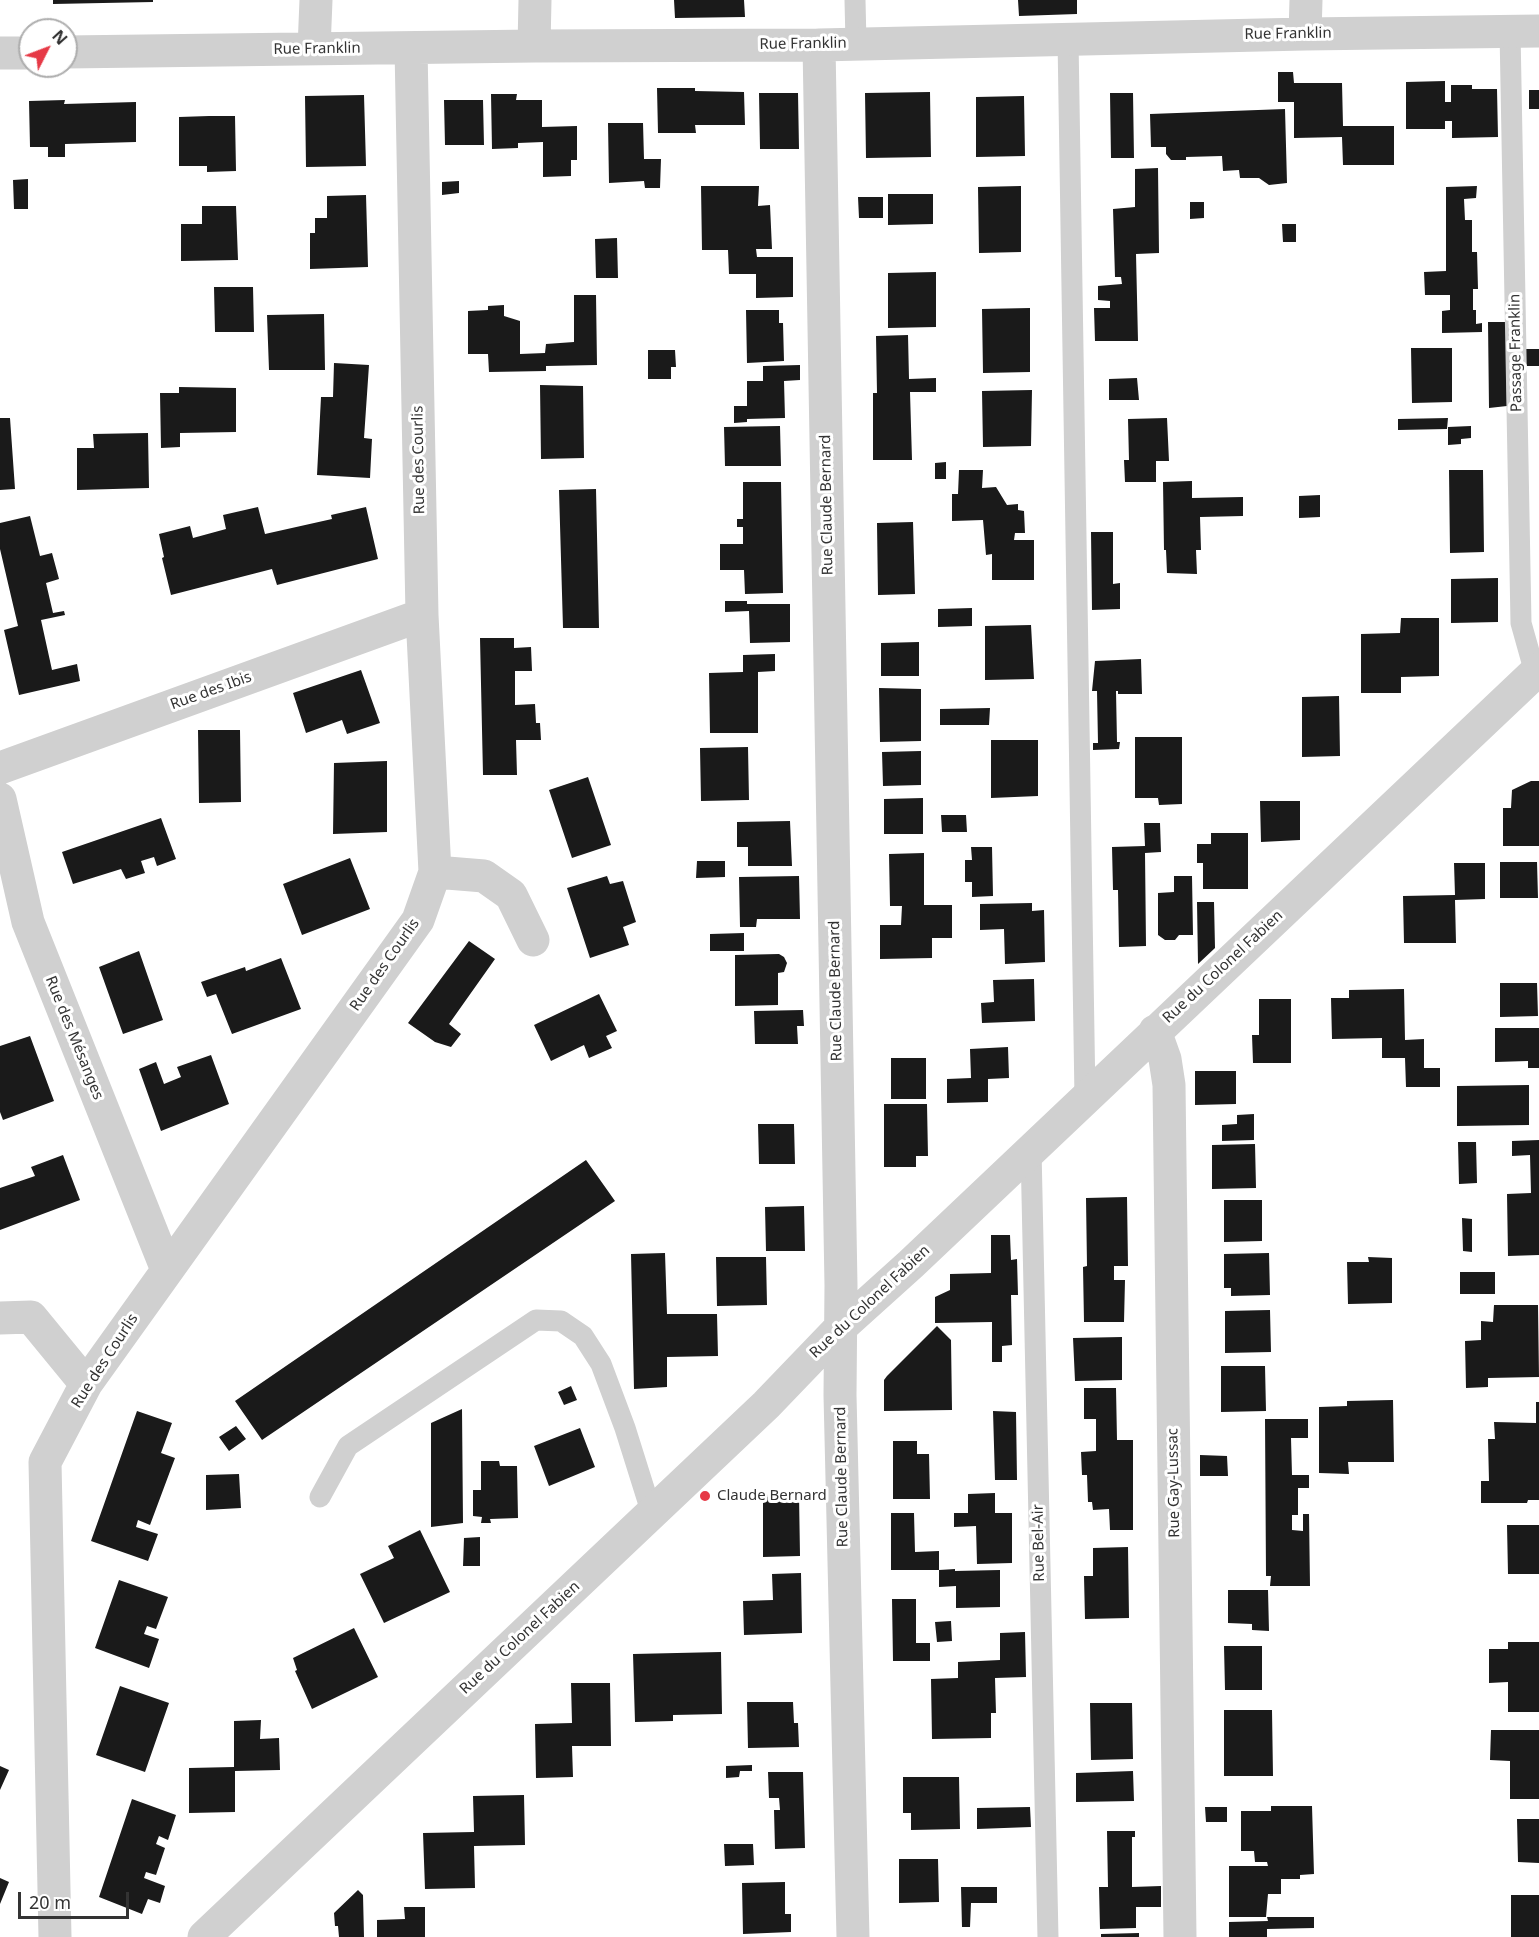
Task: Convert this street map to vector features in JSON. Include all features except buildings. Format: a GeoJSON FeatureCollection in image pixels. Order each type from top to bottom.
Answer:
{"type":"FeatureCollection","features":[{"type":"Feature","properties":{"kind":"street"},"geometry":{"type":"LineString","coordinates":[[314,49],[316,0]]}},
{"type":"Feature","properties":{"kind":"street"},"geometry":{"type":"LineString","coordinates":[[534,46],[535,0]]}},
{"type":"Feature","properties":{"kind":"street"},"geometry":{"type":"LineString","coordinates":[[1305,33],[1306,0]]}},
{"type":"Feature","properties":{"kind":"street","name":"Rue Franklin"},"geometry":{"type":"LineString","coordinates":[[78,52],[819,45],[1305,33],[1525,31]]}},
{"type":"Feature","properties":{"kind":"street","name":"Rue Claude Bernard"},"geometry":{"type":"LineString","coordinates":[[819,45],[840,1328],[853,1937]]}},
{"type":"Feature","properties":{"kind":"street","name":"Rue des Courlis"},"geometry":{"type":"LineString","coordinates":[[55,1937],[45,1462],[86,1384],[418,920],[435,872],[422,615],[411,48]]}},
{"type":"Feature","properties":{"kind":"street"},"geometry":{"type":"LineString","coordinates":[[0,53],[18,53]]}},
{"type":"Feature","properties":{"kind":"street","name":"Rue des Ibis"},"geometry":{"type":"LineString","coordinates":[[0,768],[422,615]]}},
{"type":"Feature","properties":{"kind":"street","name":"Rue du Colonel Fabien"},"geometry":{"type":"LineString","coordinates":[[204,1937],[766,1405],[840,1328],[911,1264],[1537,671]]}},
{"type":"Feature","properties":{"kind":"street","name":"Rue des Mésanges"},"geometry":{"type":"LineString","coordinates":[[0,799],[28,922],[166,1270]]}},
{"type":"Feature","properties":{"kind":"street"},"geometry":{"type":"LineString","coordinates":[[435,872],[484,876],[512,895],[533,940]]}},
{"type":"Feature","properties":{"kind":"street","name":"Rue Gay-Lussac"},"geometry":{"type":"LineString","coordinates":[[1155,1031],[1165,1059],[1170,1085],[1180,1937]]}},
{"type":"Feature","properties":{"kind":"street"},"geometry":{"type":"LineString","coordinates":[[0,1318],[31,1317],[86,1384]]}},
{"type":"Feature","properties":{"kind":"lane"},"geometry":{"type":"LineString","coordinates":[[855,0],[856,44]]}},
{"type":"Feature","properties":{"kind":"lane","name":"Passage Franklin"},"geometry":{"type":"LineString","coordinates":[[1525,31],[1521,623],[1537,671]]}},
{"type":"Feature","properties":{"kind":"lane"},"geometry":{"type":"LineString","coordinates":[[1068,39],[1085,1098]]}},
{"type":"Feature","properties":{"kind":"lane","name":"Rue Bel-Air"},"geometry":{"type":"LineString","coordinates":[[1031,1149],[1048,1937]]}},
{"type":"Feature","properties":{"kind":"lane"},"geometry":{"type":"LineString","coordinates":[[320,1497],[348,1446],[536,1320],[561,1321],[583,1336],[601,1364],[625,1428],[652,1514]]}},
{"type":"Feature","properties":{"kind":"place","name":"Claude Bernard"},"geometry":{"type":"Point","coordinates":[705,1496]}}]}
